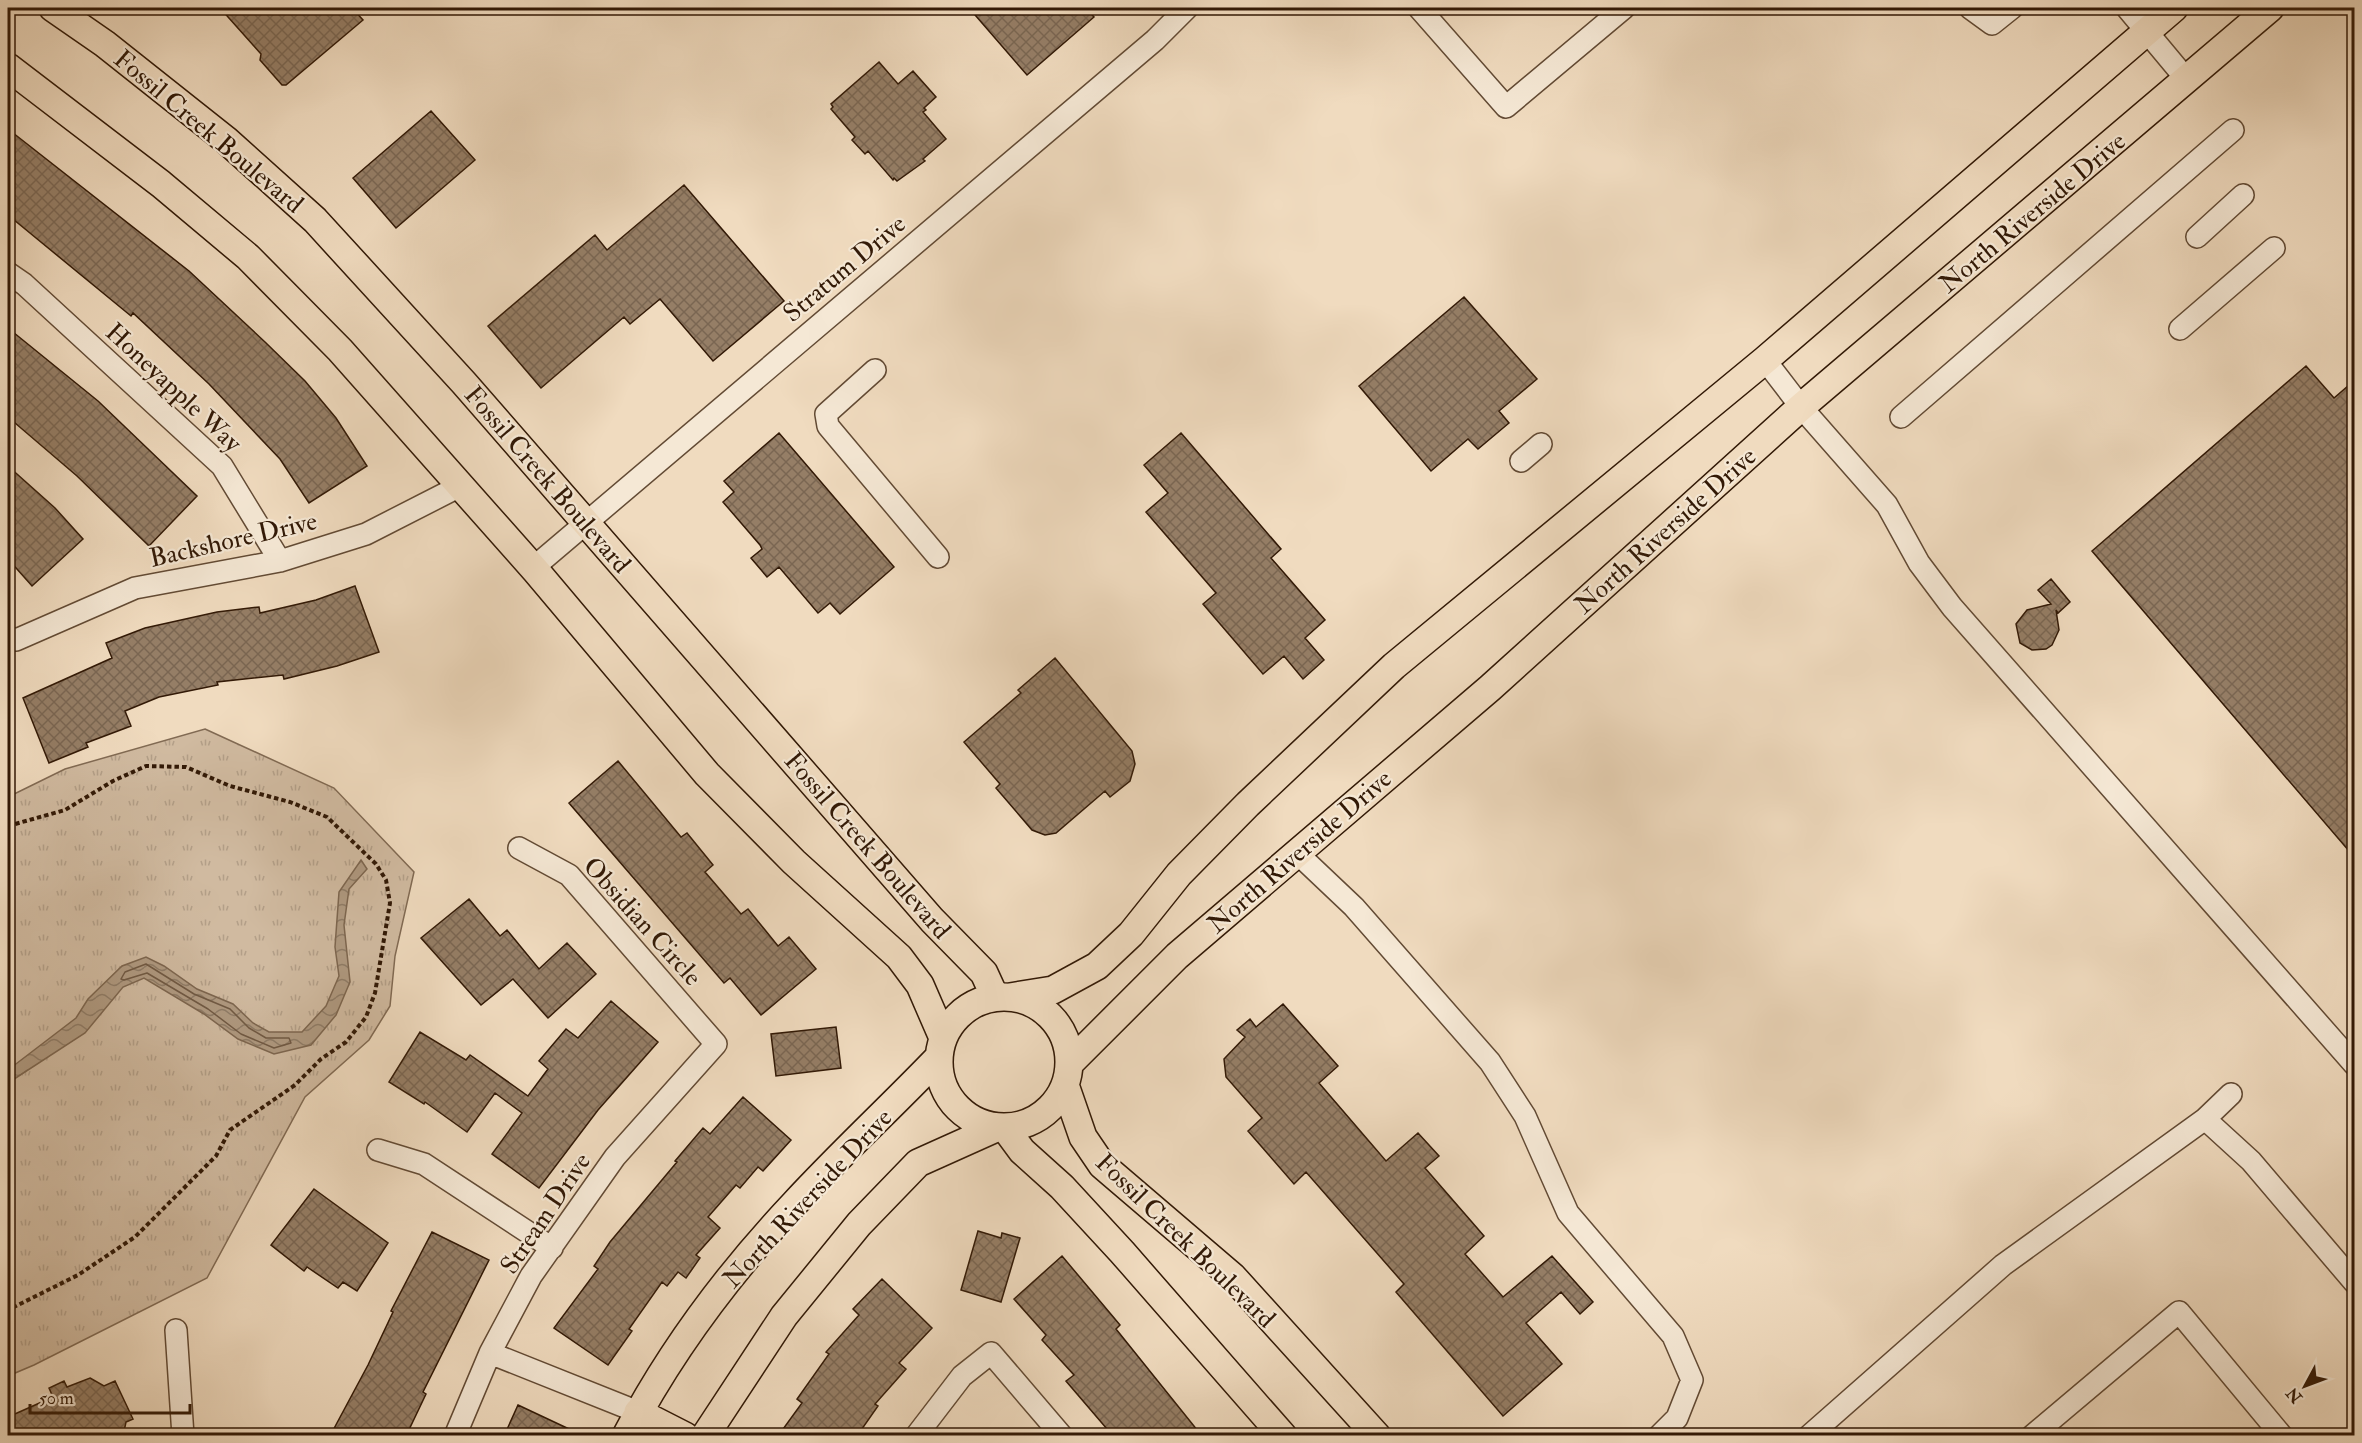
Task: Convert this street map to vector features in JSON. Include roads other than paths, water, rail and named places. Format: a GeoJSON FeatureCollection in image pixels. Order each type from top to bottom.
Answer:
{"type":"FeatureCollection","features":[{"type":"Feature","properties":{"kind":"main road","name":"Fossil Creek Boulevard"},"geometry":{"type":"LineString","coordinates":[[53,8],[105,44],[226,140],[315,220],[464,382],[932,920],[984,973],[1002,997]]}},
{"type":"Feature","properties":{"kind":"main road"},"geometry":{"type":"LineString","coordinates":[[1000,1128],[977,1122],[960,1111],[948,1096],[940,1078],[940,1048],[951,1023],[963,1011],[978,1002],[1053,990],[1097,966],[1131,934],[1179,874],[1248,804],[1394,666],[1765,360],[2174,8]]}},
{"type":"Feature","properties":{"kind":"main road","name":"North Riverside Drive"},"geometry":{"type":"LineString","coordinates":[[1067,1075],[1177,957],[1490,688],[1801,407],[2270,8]]}},
{"type":"Feature","properties":{"kind":"main road","name":"Fossil Creek Boulevard"},"geometry":{"type":"LineString","coordinates":[[8,67],[161,183],[248,257],[339,350],[533,568],[708,774],[794,862],[899,957],[920,985],[940,1048]]}},
{"type":"Feature","properties":{"kind":"main road"},"geometry":{"type":"LineString","coordinates":[[705,1436],[784,1316],[859,1224],[918,1162],[1000,1128],[1035,1120],[1058,1099],[1067,1075],[1067,1045],[1059,1027],[1045,1012],[1029,1002],[1002,997]]}},
{"type":"Feature","properties":{"kind":"main road","name":"North Riverside Drive"},"geometry":{"type":"LineString","coordinates":[[626,1436],[638,1412],[713,1300],[794,1204],[940,1048]]}},
{"type":"Feature","properties":{"kind":"main road","name":"Fossil Creek Boulevard"},"geometry":{"type":"LineString","coordinates":[[1067,1075],[1083,1137],[1102,1165],[1233,1277],[1377,1436]]}},
{"type":"Feature","properties":{"kind":"main road","name":"Fossil Creek Boulevard"},"geometry":{"type":"LineString","coordinates":[[1000,1128],[1062,1187],[1122,1252],[1283,1436]]}},
{"type":"Feature","properties":{"kind":"main road"},"geometry":{"type":"LineString","coordinates":[[638,1412],[685,1436]]}},
{"type":"Feature","properties":{"kind":"street","name":"Stratum Drive"},"geometry":{"type":"LineString","coordinates":[[533,568],[1155,40],[1187,8]]}},
{"type":"Feature","properties":{"kind":"street"},"geometry":{"type":"LineString","coordinates":[[1419,8],[1506,107],[1624,8]]}},
{"type":"Feature","properties":{"kind":"street"},"geometry":{"type":"LineString","coordinates":[[1971,8],[1992,24],[2012,8]]}},
{"type":"Feature","properties":{"kind":"street"},"geometry":{"type":"LineString","coordinates":[[2127,8],[2187,80]]}},
{"type":"Feature","properties":{"kind":"street"},"geometry":{"type":"LineString","coordinates":[[1901,417],[2233,129]]}},
{"type":"Feature","properties":{"kind":"street"},"geometry":{"type":"LineString","coordinates":[[2197,237],[2243,195]]}},
{"type":"Feature","properties":{"kind":"street"},"geometry":{"type":"LineString","coordinates":[[2180,329],[2274,248]]}},
{"type":"Feature","properties":{"kind":"street","name":"Honeyapple Way"},"geometry":{"type":"LineString","coordinates":[[8,273],[24,284],[222,466],[280,561]]}},
{"type":"Feature","properties":{"kind":"street"},"geometry":{"type":"LineString","coordinates":[[1765,360],[1801,407],[1887,505],[1919,563],[1952,607],[2355,1064]]}},
{"type":"Feature","properties":{"kind":"street"},"geometry":{"type":"LineString","coordinates":[[874,370],[826,414],[828,426],[938,557]]}},
{"type":"Feature","properties":{"kind":"street"},"geometry":{"type":"LineString","coordinates":[[1521,461],[1541,444]]}},
{"type":"Feature","properties":{"kind":"street","name":"Backshore Drive"},"geometry":{"type":"LineString","coordinates":[[12,639],[135,588],[280,561],[366,534],[460,486]]}},
{"type":"Feature","properties":{"kind":"street","name":"Obsidian Circle"},"geometry":{"type":"LineString","coordinates":[[519,848],[569,875],[716,1044]]}},
{"type":"Feature","properties":{"kind":"street"},"geometry":{"type":"LineString","coordinates":[[1297,853],[1354,907],[1490,1062],[1524,1116],[1568,1213],[1673,1336],[1692,1380],[1677,1418],[1659,1436]]}},
{"type":"Feature","properties":{"kind":"street","name":"Stream Drive"},"geometry":{"type":"LineString","coordinates":[[456,1436],[490,1353],[531,1276],[615,1158],[716,1044]]}},
{"type":"Feature","properties":{"kind":"street"},"geometry":{"type":"LineString","coordinates":[[1809,1436],[2003,1265],[2205,1119],[2231,1094]]}},
{"type":"Feature","properties":{"kind":"street"},"geometry":{"type":"LineString","coordinates":[[2205,1119],[2251,1161],[2355,1282]]}},
{"type":"Feature","properties":{"kind":"street"},"geometry":{"type":"LineString","coordinates":[[378,1150],[424,1164],[552,1248]]}},
{"type":"Feature","properties":{"kind":"street"},"geometry":{"type":"LineString","coordinates":[[2032,1436],[2178,1312],[2282,1436]]}},
{"type":"Feature","properties":{"kind":"street"},"geometry":{"type":"LineString","coordinates":[[176,1330],[183,1436]]}},
{"type":"Feature","properties":{"kind":"street"},"geometry":{"type":"LineString","coordinates":[[490,1353],[638,1412]]}},
{"type":"Feature","properties":{"kind":"street"},"geometry":{"type":"LineString","coordinates":[[916,1436],[962,1376],[991,1353],[1062,1436]]}},
{"type":"Feature","properties":{"kind":"water"},"geometry":{"type":"Polygon","coordinates":[[[361,860],[367,869],[349,889],[344,925],[350,982],[336,1015],[311,1045],[274,1054],[238,1039],[204,1014],[144,978],[123,987],[85,1033],[8,1083],[8,1070],[76,1018],[88,999],[122,966],[146,957],[164,966],[197,989],[233,1004],[253,1023],[269,1032],[302,1032],[326,1006],[339,976],[335,947],[339,892],[361,860]]]}}]}
